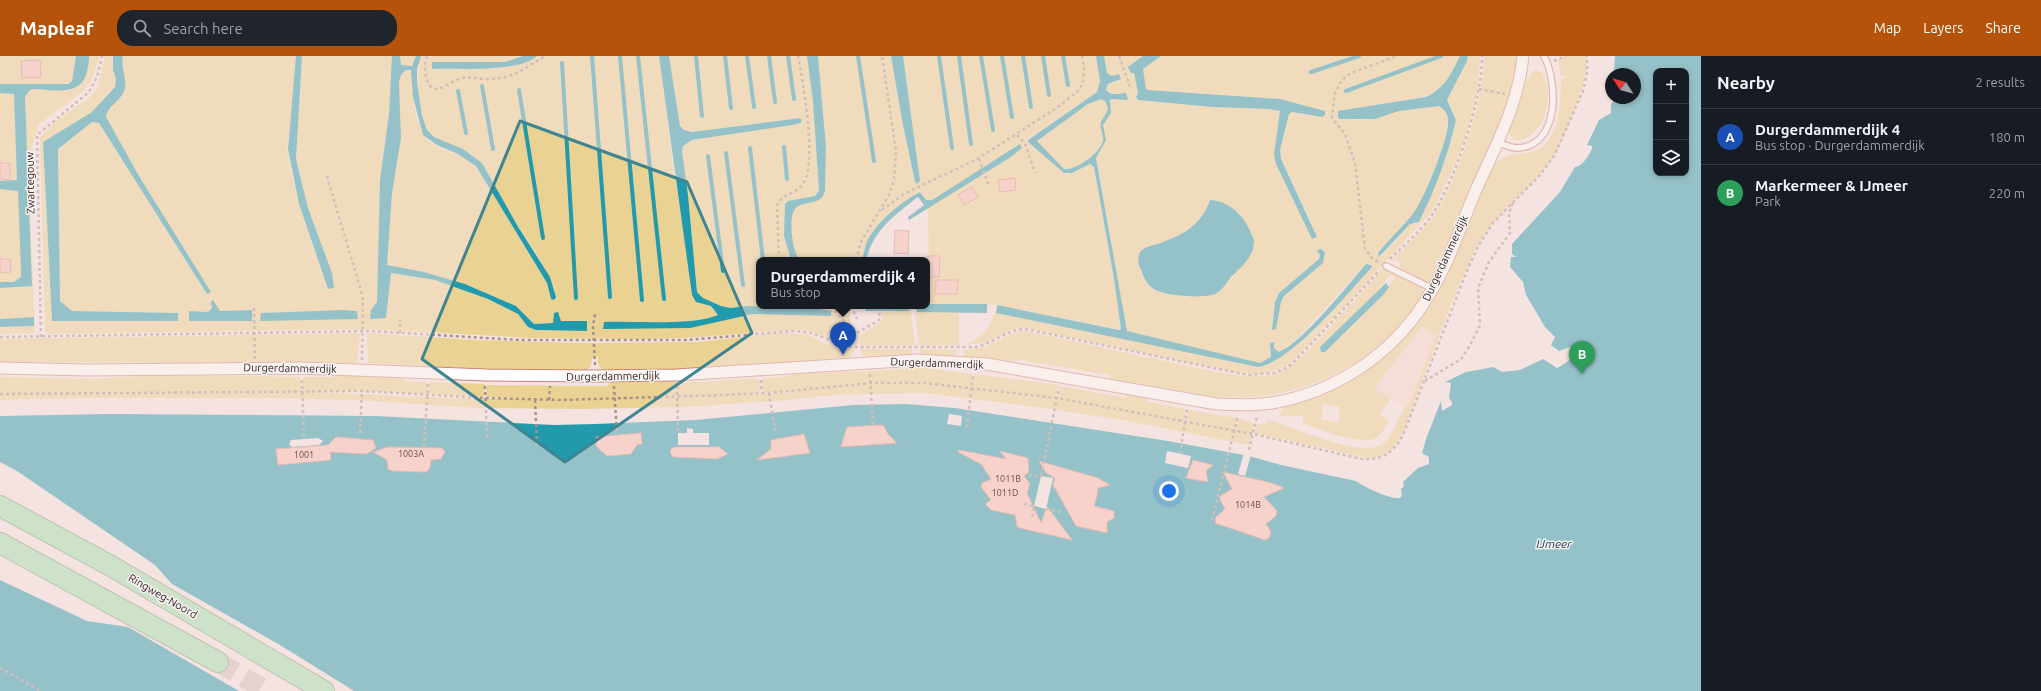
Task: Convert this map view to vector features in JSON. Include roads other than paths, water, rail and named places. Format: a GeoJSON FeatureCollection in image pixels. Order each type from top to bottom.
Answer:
{"type":"FeatureCollection","features":[{"type":"Feature","properties":{"kind":"highway","name":"Ringweg-Noord"},"geometry":{"type":"LineString","coordinates":[[0,506],[112,566],[324,691]]}},
{"type":"Feature","properties":{"kind":"highway"},"geometry":{"type":"LineString","coordinates":[[0,543],[218,662]]}},
{"type":"Feature","properties":{"kind":"street","name":"Durgerdammerdijk"},"geometry":{"type":"LineString","coordinates":[[0,368],[86,370],[255,367],[362,369],[494,375],[596,376],[676,375],[917,360],[995,366],[1217,404],[1239,405],[1271,403],[1327,387],[1369,362],[1401,334],[1416,316],[1433,289],[1497,142],[1515,96],[1523,56]]}},
{"type":"Feature","properties":{"kind":"lane"},"geometry":{"type":"LineString","coordinates":[[1497,142],[1518,148],[1530,144],[1542,136],[1547,128],[1553,108],[1552,77],[1544,56]]}},
{"type":"Feature","properties":{"kind":"lane"},"geometry":{"type":"LineString","coordinates":[[1386,264],[1433,289]]}},
{"type":"Feature","properties":{"kind":"water"},"geometry":{"type":"Polygon","coordinates":[[[76,56],[89,56],[86,75],[82,82],[71,89],[32,89],[25,97],[32,286],[0,288],[0,282],[14,282],[21,277],[21,271],[18,191],[0,189],[0,181],[17,180],[14,94],[0,93],[0,84],[68,84],[72,81],[76,56]]]}},
{"type":"Feature","properties":{"kind":"water"},"geometry":{"type":"Polygon","coordinates":[[[113,56],[123,56],[122,64],[125,88],[121,96],[109,109],[106,117],[139,176],[211,292],[207,294],[99,123],[92,122],[58,149],[60,301],[72,311],[178,313],[178,321],[52,321],[43,142],[92,112],[115,87],[116,79],[113,70],[113,56]]]}},
{"type":"Feature","properties":{"kind":"water"},"geometry":{"type":"Polygon","coordinates":[[[296,56],[302,56],[296,159],[308,208],[332,273],[334,288],[328,289],[299,204],[288,149],[296,56]]]}},
{"type":"Feature","properties":{"kind":"water"},"geometry":{"type":"Polygon","coordinates":[[[392,56],[400,56],[401,65],[412,66],[416,56],[421,56],[417,69],[417,82],[422,116],[427,130],[434,137],[463,149],[482,163],[517,225],[550,277],[556,297],[554,300],[551,299],[547,283],[476,166],[458,154],[437,145],[423,135],[413,97],[411,70],[406,70],[401,75],[399,82],[401,138],[392,193],[387,265],[424,272],[465,284],[516,306],[534,324],[553,323],[554,313],[558,312],[561,321],[587,321],[587,331],[536,330],[528,327],[518,314],[488,299],[435,280],[391,273],[386,318],[370,319],[371,310],[377,302],[380,180],[389,114],[392,56]]]}},
{"type":"Feature","properties":{"kind":"water"},"geometry":{"type":"Polygon","coordinates":[[[523,56],[537,56],[517,65],[502,67],[432,69],[432,62],[505,62],[523,56]]]}},
{"type":"Feature","properties":{"kind":"water"},"geometry":{"type":"Polygon","coordinates":[[[659,56],[669,56],[680,126],[684,130],[692,132],[800,118],[802,121],[793,125],[692,140],[683,146],[682,151],[688,195],[697,292],[703,298],[721,306],[731,308],[746,306],[756,306],[756,309],[820,309],[831,311],[831,316],[753,314],[690,328],[603,329],[604,322],[678,322],[693,321],[718,315],[711,306],[696,302],[692,295],[659,56]]]}},
{"type":"Feature","properties":{"kind":"water"},"geometry":{"type":"Polygon","coordinates":[[[807,56],[818,56],[826,147],[825,191],[823,196],[817,201],[801,205],[794,211],[791,225],[793,242],[798,257],[790,257],[784,236],[785,204],[788,201],[815,196],[819,191],[813,102],[807,56]]]}},
{"type":"Feature","properties":{"kind":"water"},"geometry":{"type":"Polygon","coordinates":[[[891,56],[903,56],[920,181],[917,184],[915,182],[902,120],[891,56]]]}},
{"type":"Feature","properties":{"kind":"water"},"geometry":{"type":"Polygon","coordinates":[[[1096,56],[1104,56],[1107,73],[1112,76],[1119,74],[1121,79],[1108,84],[1106,89],[1107,91],[1112,94],[1126,93],[1128,100],[1110,100],[1111,113],[1103,125],[1106,140],[1096,158],[1127,331],[1260,363],[1271,357],[1270,343],[1274,342],[1274,348],[1279,352],[1289,346],[1312,326],[1366,264],[1371,265],[1372,267],[1319,325],[1287,353],[1272,362],[1258,367],[996,313],[997,305],[1119,330],[1121,329],[1114,279],[1094,167],[1090,164],[1072,173],[1064,173],[1028,142],[1028,140],[1097,92],[1100,81],[1096,56]],[[1101,99],[1088,104],[1037,141],[1064,169],[1069,169],[1081,164],[1098,150],[1103,141],[1101,124],[1108,108],[1105,101],[1101,99]]]}},
{"type":"Feature","properties":{"kind":"water"},"geometry":{"type":"Polygon","coordinates":[[[1143,56],[1161,56],[1143,69],[1146,89],[1148,90],[1280,99],[1325,111],[1325,115],[1322,117],[1292,112],[1289,114],[1280,150],[1281,159],[1317,237],[1312,239],[1276,164],[1274,155],[1280,111],[1269,109],[1212,107],[1138,100],[1136,97],[1138,93],[1134,73],[1131,73],[1128,67],[1143,56]]]}},
{"type":"Feature","properties":{"kind":"water"},"geometry":{"type":"Polygon","coordinates":[[[1460,56],[1468,56],[1467,61],[1447,100],[1456,120],[1436,185],[1419,222],[1410,224],[1379,257],[1378,253],[1415,211],[1424,194],[1436,167],[1445,139],[1448,128],[1447,114],[1439,106],[1399,111],[1375,119],[1340,119],[1338,118],[1338,111],[1426,97],[1443,85],[1460,56]]]}},
{"type":"Feature","properties":{"kind":"water","name":"IJmeer"},"geometry":{"type":"Polygon","coordinates":[[[1615,56],[1701,56],[1701,691],[354,691],[280,645],[172,584],[155,565],[17,471],[0,462],[0,416],[108,414],[376,416],[554,425],[695,420],[853,405],[906,404],[955,408],[1168,441],[1249,456],[1281,465],[1356,481],[1371,490],[1390,497],[1400,498],[1402,496],[1401,489],[1404,486],[1403,482],[1418,468],[1429,464],[1429,457],[1422,453],[1441,401],[1442,411],[1452,405],[1449,398],[1451,383],[1445,382],[1466,372],[1493,367],[1502,372],[1520,370],[1543,359],[1557,368],[1568,361],[1575,354],[1576,351],[1570,347],[1559,351],[1551,345],[1555,337],[1545,327],[1526,295],[1523,282],[1510,267],[1511,257],[1516,257],[1512,254],[1512,244],[1560,192],[1575,167],[1583,163],[1592,149],[1592,146],[1587,145],[1599,120],[1611,113],[1611,104],[1641,104],[1641,68],[1614,68],[1615,56]]]}},
{"type":"Feature","properties":{"kind":"water"},"geometry":{"type":"Polygon","coordinates":[[[1020,144],[1022,148],[1011,157],[909,220],[908,217],[924,205],[918,197],[886,224],[874,240],[867,257],[863,257],[868,239],[884,218],[898,206],[920,192],[926,200],[932,200],[1020,144]]]}},
{"type":"Feature","properties":{"kind":"water"},"geometry":{"type":"Polygon","coordinates":[[[1210,200],[1218,201],[1232,208],[1248,226],[1254,241],[1250,256],[1218,292],[1209,296],[1173,295],[1157,291],[1152,288],[1145,279],[1139,265],[1138,259],[1140,252],[1147,247],[1169,240],[1191,228],[1202,216],[1210,200]]]}},
{"type":"Feature","properties":{"kind":"water"},"geometry":{"type":"Polygon","coordinates":[[[1321,249],[1325,252],[1323,263],[1284,296],[1281,302],[1276,329],[1272,330],[1275,302],[1279,293],[1319,259],[1320,255],[1317,250],[1321,249]]]}},
{"type":"Feature","properties":{"kind":"water"},"geometry":{"type":"Polygon","coordinates":[[[1386,283],[1389,287],[1384,294],[1325,352],[1321,352],[1320,347],[1386,283]]]}},
{"type":"Feature","properties":{"kind":"water"},"geometry":{"type":"Polygon","coordinates":[[[213,300],[220,311],[252,310],[252,321],[189,321],[189,311],[208,312],[212,308],[211,302],[213,300]]]}},
{"type":"Feature","properties":{"kind":"water"},"geometry":{"type":"Polygon","coordinates":[[[930,304],[987,304],[987,313],[917,312],[916,309],[930,309],[930,304]]]}},
{"type":"Feature","properties":{"kind":"water"},"geometry":{"type":"Polygon","coordinates":[[[866,309],[909,309],[909,311],[865,311],[866,309]]]}},
{"type":"Feature","properties":{"kind":"water"},"geometry":{"type":"Polygon","coordinates":[[[343,310],[357,311],[358,319],[260,321],[261,313],[343,310]]]}},
{"type":"Feature","properties":{"kind":"water"},"geometry":{"type":"Polygon","coordinates":[[[34,317],[34,326],[0,327],[0,319],[34,317]]]}},
{"type":"Feature","properties":{"kind":"water"},"geometry":{"type":"Polygon","coordinates":[[[0,580],[87,621],[128,627],[239,691],[0,691],[0,580]]]}},
{"type":"Feature","properties":{"kind":"waterway"},"geometry":{"type":"LineString","coordinates":[[592,56],[610,297]]}},
{"type":"Feature","properties":{"kind":"waterway"},"geometry":{"type":"LineString","coordinates":[[620,56],[642,300]]}},
{"type":"Feature","properties":{"kind":"waterway"},"geometry":{"type":"LineString","coordinates":[[638,56],[664,299]]}},
{"type":"Feature","properties":{"kind":"waterway"},"geometry":{"type":"LineString","coordinates":[[696,56],[702,116]]}},
{"type":"Feature","properties":{"kind":"waterway"},"geometry":{"type":"LineString","coordinates":[[725,56],[731,108]]}},
{"type":"Feature","properties":{"kind":"waterway"},"geometry":{"type":"LineString","coordinates":[[747,56],[754,107]]}},
{"type":"Feature","properties":{"kind":"waterway"},"geometry":{"type":"LineString","coordinates":[[769,56],[775,102]]}},
{"type":"Feature","properties":{"kind":"waterway"},"geometry":{"type":"LineString","coordinates":[[788,56],[794,99]]}},
{"type":"Feature","properties":{"kind":"waterway"},"geometry":{"type":"LineString","coordinates":[[858,56],[874,161]]}},
{"type":"Feature","properties":{"kind":"waterway"},"geometry":{"type":"LineString","coordinates":[[939,56],[952,148]]}},
{"type":"Feature","properties":{"kind":"waterway"},"geometry":{"type":"LineString","coordinates":[[959,56],[971,144]]}},
{"type":"Feature","properties":{"kind":"waterway"},"geometry":{"type":"LineString","coordinates":[[981,56],[993,130]]}},
{"type":"Feature","properties":{"kind":"waterway"},"geometry":{"type":"LineString","coordinates":[[1002,56],[1012,117]]}},
{"type":"Feature","properties":{"kind":"waterway"},"geometry":{"type":"LineString","coordinates":[[1023,56],[1031,107]]}},
{"type":"Feature","properties":{"kind":"waterway"},"geometry":{"type":"LineString","coordinates":[[1043,56],[1049,95]]}},
{"type":"Feature","properties":{"kind":"waterway"},"geometry":{"type":"LineString","coordinates":[[1063,56],[1068,85]]}},
{"type":"Feature","properties":{"kind":"waterway"},"geometry":{"type":"LineString","coordinates":[[1311,72],[1359,56]]}},
{"type":"Feature","properties":{"kind":"waterway"},"geometry":{"type":"LineString","coordinates":[[1346,91],[1441,56]]}},
{"type":"Feature","properties":{"kind":"waterway"},"geometry":{"type":"LineString","coordinates":[[562,63],[576,298]]}},
{"type":"Feature","properties":{"kind":"waterway"},"geometry":{"type":"LineString","coordinates":[[482,86],[493,149]]}},
{"type":"Feature","properties":{"kind":"waterway"},"geometry":{"type":"LineString","coordinates":[[519,90],[543,238]]}},
{"type":"Feature","properties":{"kind":"waterway"},"geometry":{"type":"LineString","coordinates":[[458,91],[466,133]]}},
{"type":"Feature","properties":{"kind":"waterway"},"geometry":{"type":"LineString","coordinates":[[784,147],[787,179]]}},
{"type":"Feature","properties":{"kind":"waterway"},"geometry":{"type":"LineString","coordinates":[[750,148],[763,257]]}},
{"type":"Feature","properties":{"kind":"waterway"},"geometry":{"type":"LineString","coordinates":[[726,153],[743,285]]}},
{"type":"Feature","properties":{"kind":"waterway"},"geometry":{"type":"LineString","coordinates":[[708,156],[723,271]]}},
{"type":"Feature","properties":{"kind":"tunnel"},"geometry":{"type":"LineString","coordinates":[[218,662],[267,691]]}},
{"type":"Feature","properties":{"kind":"place","name":"Durgerdammerdijk 4"},"geometry":{"type":"Point","coordinates":[843,355]}},
{"type":"Feature","properties":{"kind":"place","name":"Markermeer & IJmeer"},"geometry":{"type":"Point","coordinates":[1582,374]}}]}
